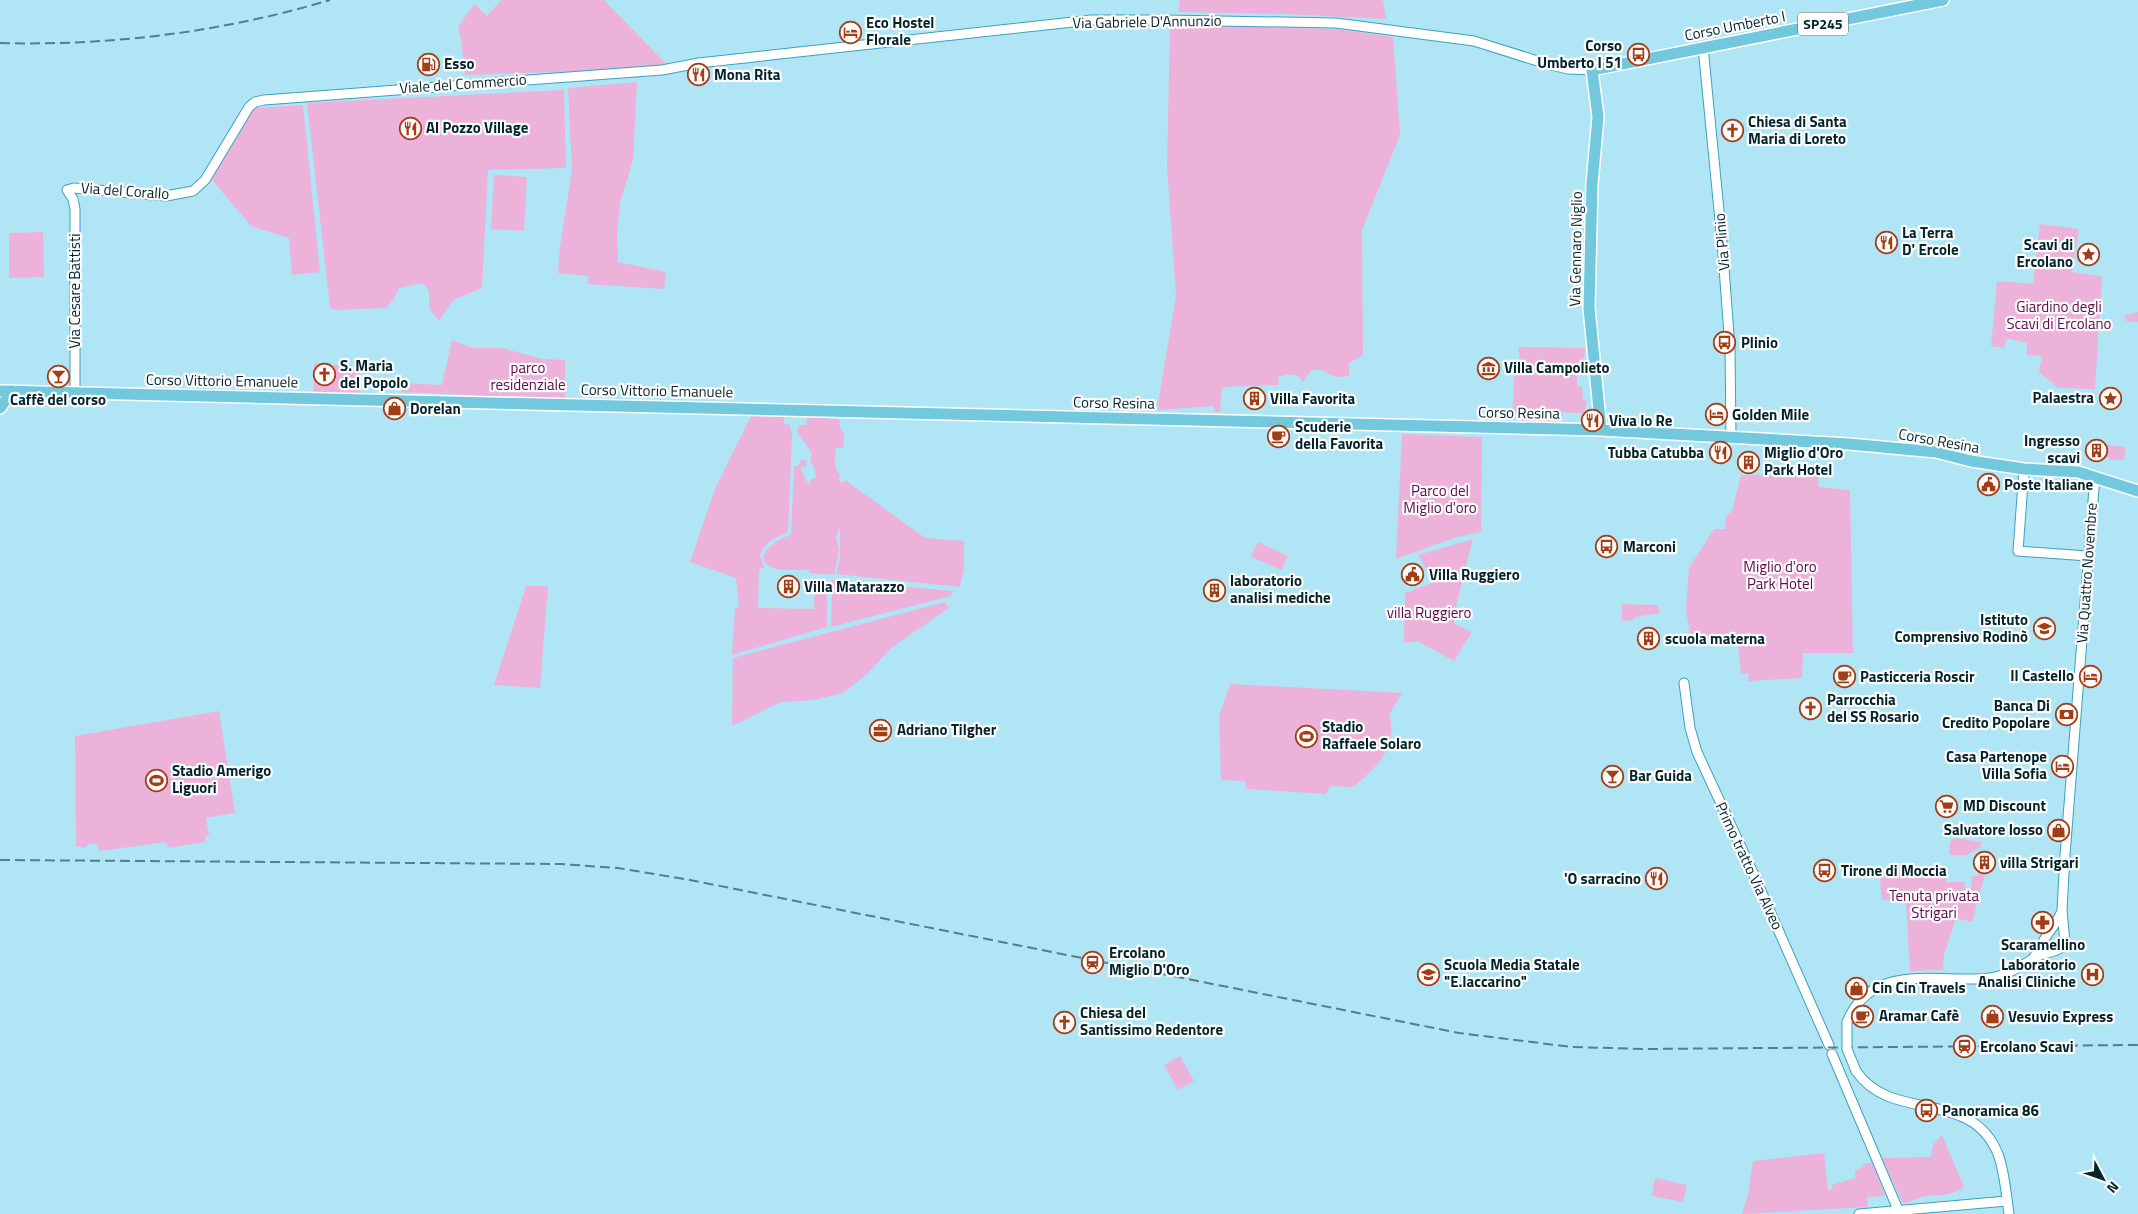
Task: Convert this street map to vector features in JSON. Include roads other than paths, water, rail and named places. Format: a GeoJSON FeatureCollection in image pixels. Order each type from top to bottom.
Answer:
{"type":"FeatureCollection","features":[{"type":"Feature","properties":{"kind":"main road","name":"Corso Umberto I"},"geometry":{"type":"LineString","coordinates":[[1592,70],[1944,0]]}},
{"type":"Feature","properties":{"kind":"main road","name":"Via Gennaro Niglio"},"geometry":{"type":"LineString","coordinates":[[1592,70],[1598,117],[1592,184],[1589,308],[1602,430]]}},
{"type":"Feature","properties":{"kind":"main road","name":"Corso Vittorio Emanuele"},"geometry":{"type":"LineString","coordinates":[[0,391],[893,412]]}},
{"type":"Feature","properties":{"kind":"main road"},"geometry":{"type":"LineString","coordinates":[[0,408],[12,391]]}},
{"type":"Feature","properties":{"kind":"main road","name":"Corso Resina"},"geometry":{"type":"LineString","coordinates":[[893,412],[1602,430],[1731,437],[1927,451],[1956,456],[1971,461],[2024,469],[2078,472],[2095,476],[2138,492]]}},
{"type":"Feature","properties":{"kind":"street","name":"Via Gabriele D'Annunzio"},"geometry":{"type":"LineString","coordinates":[[670,68],[698,63],[1075,22],[1119,20],[1336,23],[1474,41],[1547,64],[1568,69],[1592,70]]}},
{"type":"Feature","properties":{"kind":"street","name":"Via Plinio"},"geometry":{"type":"LineString","coordinates":[[1703,47],[1722,236],[1730,348],[1731,437]]}},
{"type":"Feature","properties":{"kind":"street","name":"Viale del Commercio"},"geometry":{"type":"LineString","coordinates":[[255,102],[670,68]]}},
{"type":"Feature","properties":{"kind":"street","name":"Via del Corallo"},"geometry":{"type":"LineString","coordinates":[[67,190],[74,188],[166,196],[193,191],[205,180],[244,114],[255,102]]}},
{"type":"Feature","properties":{"kind":"street","name":"Via Cesare Battisti"},"geometry":{"type":"LineString","coordinates":[[67,190],[73,199],[75,209],[75,393]]}},
{"type":"Feature","properties":{"kind":"street"},"geometry":{"type":"LineString","coordinates":[[2024,469],[2018,551],[2088,556]]}},
{"type":"Feature","properties":{"kind":"street","name":"Via Quattro Novembre"},"geometry":{"type":"LineString","coordinates":[[2063,935],[2062,910],[2095,476]]}},
{"type":"Feature","properties":{"kind":"street","name":"Primo tratto Via Alveo"},"geometry":{"type":"LineString","coordinates":[[1684,683],[1690,728],[1697,752],[1831,1049],[1899,1212]]}},
{"type":"Feature","properties":{"kind":"street","name":"Via Quattro Novembre"},"geometry":{"type":"LineString","coordinates":[[2052,931],[2062,910]]}},
{"type":"Feature","properties":{"kind":"street"},"geometry":{"type":"LineString","coordinates":[[2009,1214],[2002,1169],[1990,1140],[1980,1129],[1958,1114],[1888,1097],[1870,1086],[1856,1071],[1847,1049],[1847,1022],[1852,1012],[1863,1000],[1878,988],[1890,982],[1915,978],[1991,978],[2023,966],[2030,960],[2052,931],[2057,930],[2063,935],[2064,945],[2059,950],[2054,950],[2030,960]]}},
{"type":"Feature","properties":{"kind":"street"},"geometry":{"type":"LineString","coordinates":[[2045,941],[2054,950]]}},
{"type":"Feature","properties":{"kind":"street"},"geometry":{"type":"LineString","coordinates":[[1859,1214],[1899,1212],[2007,1201]]}},
{"type":"Feature","properties":{"kind":"railway"},"geometry":{"type":"LineString","coordinates":[[0,43],[83,42],[166,35],[249,21],[330,0]]}},
{"type":"Feature","properties":{"kind":"railway"},"geometry":{"type":"LineString","coordinates":[[0,860],[561,864],[618,868],[690,880],[1459,1033],[1572,1047],[1645,1049],[2138,1045]]}},
{"type":"Feature","properties":{"kind":"place","name":"Eco Hostel Florale"},"geometry":{"type":"Point","coordinates":[850,32]}},
{"type":"Feature","properties":{"kind":"place","name":"Corso Umberto I 51"},"geometry":{"type":"Point","coordinates":[1638,55]}},
{"type":"Feature","properties":{"kind":"place","name":"Esso"},"geometry":{"type":"Point","coordinates":[428,64]}},
{"type":"Feature","properties":{"kind":"place","name":"Mona Rita"},"geometry":{"type":"Point","coordinates":[698,75]}},
{"type":"Feature","properties":{"kind":"place","name":"Al Pozzo Village"},"geometry":{"type":"Point","coordinates":[410,128]}},
{"type":"Feature","properties":{"kind":"place","name":"Chiesa di Santa Maria di Loreto"},"geometry":{"type":"Point","coordinates":[1732,131]}},
{"type":"Feature","properties":{"kind":"place","name":"La Terra D' Ercole"},"geometry":{"type":"Point","coordinates":[1886,242]}},
{"type":"Feature","properties":{"kind":"place","name":"Scavi di Ercolano"},"geometry":{"type":"Point","coordinates":[2089,254]}},
{"type":"Feature","properties":{"kind":"place","name":"Plinio"},"geometry":{"type":"Point","coordinates":[1725,343]}},
{"type":"Feature","properties":{"kind":"place","name":"Villa Campolieto"},"geometry":{"type":"Point","coordinates":[1488,368]}},
{"type":"Feature","properties":{"kind":"place","name":"S. Maria del Popolo"},"geometry":{"type":"Point","coordinates":[324,375]}},
{"type":"Feature","properties":{"kind":"place","name":"Caffè del corso"},"geometry":{"type":"Point","coordinates":[58,377]}},
{"type":"Feature","properties":{"kind":"place","name":"Palaestra"},"geometry":{"type":"Point","coordinates":[2110,398]}},
{"type":"Feature","properties":{"kind":"place","name":"Villa Favorita"},"geometry":{"type":"Point","coordinates":[1254,399]}},
{"type":"Feature","properties":{"kind":"place","name":"Dorelan"},"geometry":{"type":"Point","coordinates":[394,409]}},
{"type":"Feature","properties":{"kind":"place","name":"Golden Mile"},"geometry":{"type":"Point","coordinates":[1716,415]}},
{"type":"Feature","properties":{"kind":"place","name":"Viva lo Re"},"geometry":{"type":"Point","coordinates":[1593,421]}},
{"type":"Feature","properties":{"kind":"place","name":"Scuderie della Favorita"},"geometry":{"type":"Point","coordinates":[1279,436]}},
{"type":"Feature","properties":{"kind":"place","name":"Ingresso scavi"},"geometry":{"type":"Point","coordinates":[2096,450]}},
{"type":"Feature","properties":{"kind":"place","name":"Tubba Catubba"},"geometry":{"type":"Point","coordinates":[1720,453]}},
{"type":"Feature","properties":{"kind":"place","name":"Miglio d'Oro Park Hotel"},"geometry":{"type":"Point","coordinates":[1748,462]}},
{"type":"Feature","properties":{"kind":"place","name":"Poste Italiane"},"geometry":{"type":"Point","coordinates":[1988,485]}},
{"type":"Feature","properties":{"kind":"place","name":"Marconi"},"geometry":{"type":"Point","coordinates":[1607,547]}},
{"type":"Feature","properties":{"kind":"place","name":"Villa Ruggiero"},"geometry":{"type":"Point","coordinates":[1413,575]}},
{"type":"Feature","properties":{"kind":"place","name":"Villa Matarazzo"},"geometry":{"type":"Point","coordinates":[788,587]}},
{"type":"Feature","properties":{"kind":"place","name":"laboratorio analisi mediche"},"geometry":{"type":"Point","coordinates":[1214,590]}},
{"type":"Feature","properties":{"kind":"place","name":"Istituto Comprensivo Rodinò"},"geometry":{"type":"Point","coordinates":[2044,629]}},
{"type":"Feature","properties":{"kind":"place","name":"scuola materna"},"geometry":{"type":"Point","coordinates":[1649,639]}},
{"type":"Feature","properties":{"kind":"place","name":"Il Castello"},"geometry":{"type":"Point","coordinates":[2090,676]}},
{"type":"Feature","properties":{"kind":"place","name":"Pasticceria Roscir"},"geometry":{"type":"Point","coordinates":[1844,677]}},
{"type":"Feature","properties":{"kind":"place","name":"Parrocchia del SS Rosario"},"geometry":{"type":"Point","coordinates":[1811,709]}},
{"type":"Feature","properties":{"kind":"place","name":"Banca Di Credito Popolare"},"geometry":{"type":"Point","coordinates":[2066,715]}},
{"type":"Feature","properties":{"kind":"place","name":"Adriano Tilgher"},"geometry":{"type":"Point","coordinates":[881,730]}},
{"type":"Feature","properties":{"kind":"place","name":"Stadio Raffaele Solaro"},"geometry":{"type":"Point","coordinates":[1306,736]}},
{"type":"Feature","properties":{"kind":"place","name":"Casa Partenope Villa Sofia"},"geometry":{"type":"Point","coordinates":[2063,766]}},
{"type":"Feature","properties":{"kind":"place","name":"Bar Guida"},"geometry":{"type":"Point","coordinates":[1613,776]}},
{"type":"Feature","properties":{"kind":"place","name":"Stadio Amerigo Liguori"},"geometry":{"type":"Point","coordinates":[156,780]}},
{"type":"Feature","properties":{"kind":"place","name":"MD Discount"},"geometry":{"type":"Point","coordinates":[1947,806]}},
{"type":"Feature","properties":{"kind":"place","name":"Salvatore Iosso"},"geometry":{"type":"Point","coordinates":[2059,830]}},
{"type":"Feature","properties":{"kind":"place","name":"villa Strigari"},"geometry":{"type":"Point","coordinates":[1984,863]}},
{"type":"Feature","properties":{"kind":"place","name":"Tirone di Moccia"},"geometry":{"type":"Point","coordinates":[1825,871]}},
{"type":"Feature","properties":{"kind":"place","name":"'O sarracino"},"geometry":{"type":"Point","coordinates":[1657,879]}},
{"type":"Feature","properties":{"kind":"place","name":"Scaramellino"},"geometry":{"type":"Point","coordinates":[2043,922]}},
{"type":"Feature","properties":{"kind":"place","name":"Ercolano Miglio D'Oro"},"geometry":{"type":"Point","coordinates":[1093,962]}},
{"type":"Feature","properties":{"kind":"place","name":"Scuola Media Statale \"E.Iaccarino\""},"geometry":{"type":"Point","coordinates":[1428,974]}},
{"type":"Feature","properties":{"kind":"place","name":"Laboratorio Analisi Cliniche"},"geometry":{"type":"Point","coordinates":[2092,974]}},
{"type":"Feature","properties":{"kind":"place","name":"Cin Cin Travels"},"geometry":{"type":"Point","coordinates":[1856,988]}},
{"type":"Feature","properties":{"kind":"place","name":"Aramar Cafè"},"geometry":{"type":"Point","coordinates":[1863,1016]}},
{"type":"Feature","properties":{"kind":"place","name":"Vesuvio Express"},"geometry":{"type":"Point","coordinates":[1992,1017]}},
{"type":"Feature","properties":{"kind":"place","name":"Chiesa del Santissimo Redentore"},"geometry":{"type":"Point","coordinates":[1064,1022]}},
{"type":"Feature","properties":{"kind":"place","name":"Ercolano Scavi"},"geometry":{"type":"Point","coordinates":[1964,1047]}},
{"type":"Feature","properties":{"kind":"place","name":"Panoramica 86"},"geometry":{"type":"Point","coordinates":[1926,1111]}},
{"type":"Feature","properties":{"kind":"park label","name":"Giardino degli Scavi di Ercolano"},"geometry":{"type":"Point","coordinates":[2059,316]}},
{"type":"Feature","properties":{"kind":"park label","name":"parco residenziale"},"geometry":{"type":"Point","coordinates":[528,376]}},
{"type":"Feature","properties":{"kind":"park label","name":"Parco del Miglio d'oro"},"geometry":{"type":"Point","coordinates":[1440,500]}},
{"type":"Feature","properties":{"kind":"park label","name":"Miglio d'oro Park Hotel"},"geometry":{"type":"Point","coordinates":[1780,576]}},
{"type":"Feature","properties":{"kind":"park label","name":"villa Ruggiero"},"geometry":{"type":"Point","coordinates":[1429,613]}},
{"type":"Feature","properties":{"kind":"park label","name":"Tenuta privata Strigari"},"geometry":{"type":"Point","coordinates":[1934,904]}}]}
